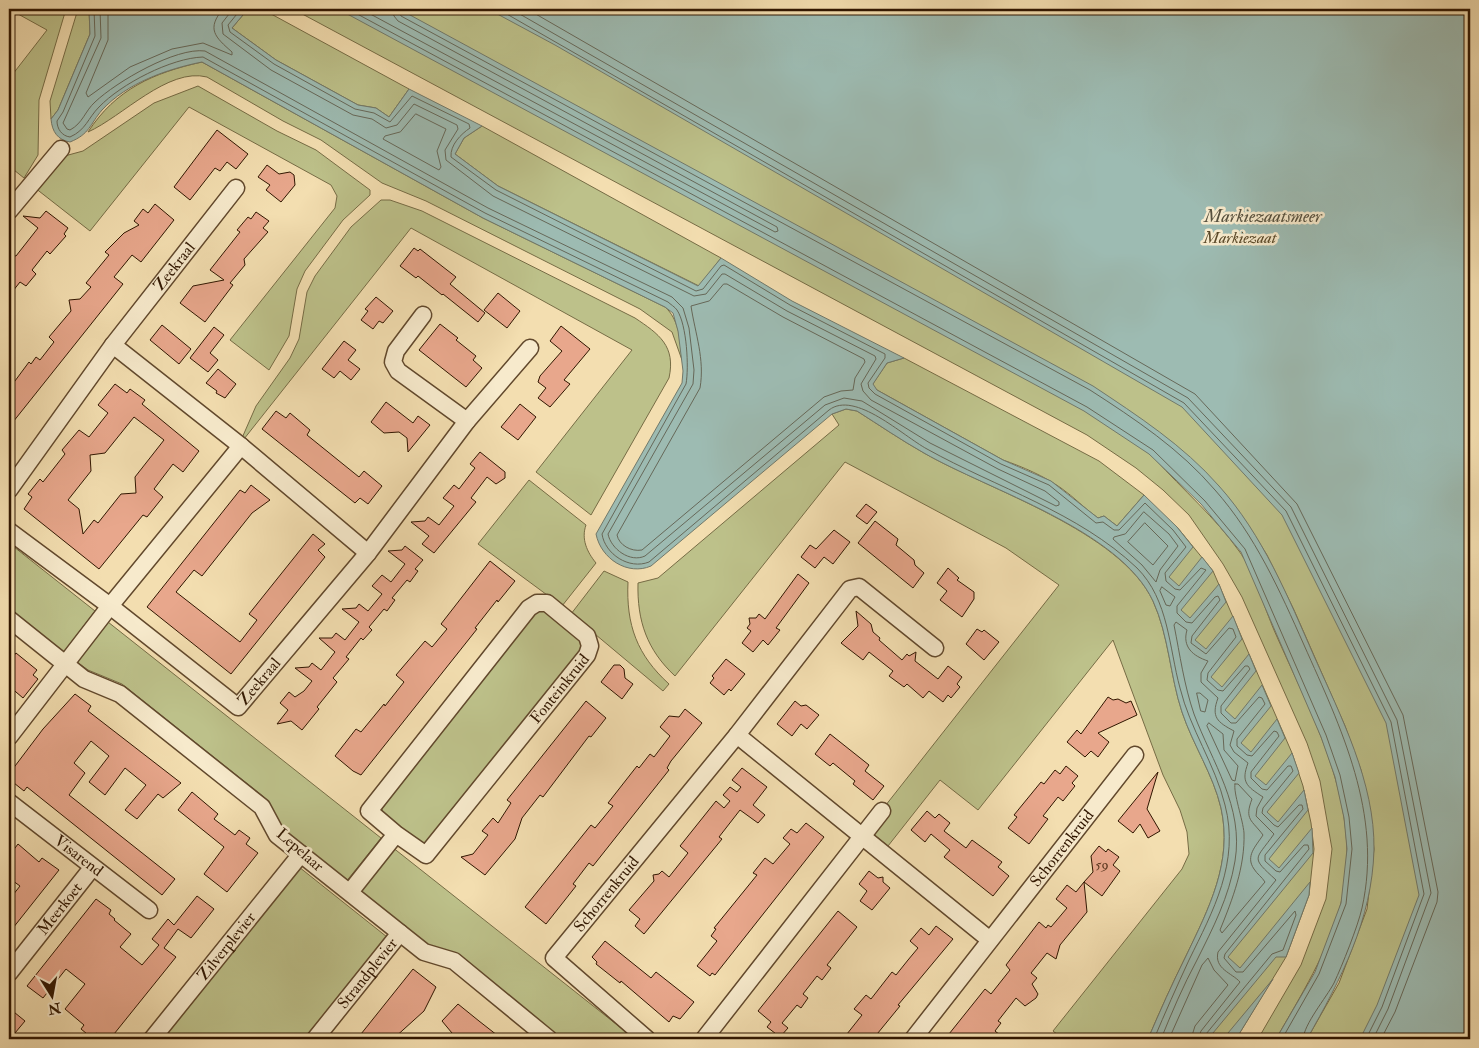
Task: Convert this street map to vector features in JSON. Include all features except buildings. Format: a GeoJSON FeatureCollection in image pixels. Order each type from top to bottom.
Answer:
{"type":"FeatureCollection","features":[{"type":"Feature","properties":{"kind":"street"},"geometry":{"type":"LineString","coordinates":[[9,211],[61,149]]}},
{"type":"Feature","properties":{"kind":"street","name":"Zeekraal"},"geometry":{"type":"LineString","coordinates":[[9,490],[113,345],[236,188]]}},
{"type":"Feature","properties":{"kind":"street"},"geometry":{"type":"LineString","coordinates":[[424,315],[396,351],[393,362],[398,371],[467,421]]}},
{"type":"Feature","properties":{"kind":"street"},"geometry":{"type":"LineString","coordinates":[[113,345],[241,446],[368,552]]}},
{"type":"Feature","properties":{"kind":"street","name":"Zeekraal"},"geometry":{"type":"LineString","coordinates":[[9,531],[110,606],[238,708],[368,552],[467,421],[530,348]]}},
{"type":"Feature","properties":{"kind":"street"},"geometry":{"type":"LineString","coordinates":[[9,737],[110,606],[241,446]]}},
{"type":"Feature","properties":{"kind":"street","name":"Schorrenkruid"},"geometry":{"type":"LineString","coordinates":[[647,1039],[554,958],[737,735],[850,589],[859,587],[935,648]]}},
{"type":"Feature","properties":{"kind":"street","name":"Fonteinkruid"},"geometry":{"type":"LineString","coordinates":[[536,603],[547,603],[587,636],[590,646],[587,655],[426,855],[396,834],[369,811],[529,608],[536,603]]}},
{"type":"Feature","properties":{"kind":"street","name":"Lepelaar"},"geometry":{"type":"LineString","coordinates":[[9,619],[84,679],[120,694],[262,807],[277,835],[424,952],[454,961],[549,1039]]}},
{"type":"Feature","properties":{"kind":"street"},"geometry":{"type":"LineString","coordinates":[[737,735],[990,940]]}},
{"type":"Feature","properties":{"kind":"street","name":"Schorrenkruid"},"geometry":{"type":"LineString","coordinates":[[912,1039],[1135,754]]}},
{"type":"Feature","properties":{"kind":"street","name":"Visarend"},"geometry":{"type":"LineString","coordinates":[[9,802],[92,868],[149,910]]}},
{"type":"Feature","properties":{"kind":"street"},"geometry":{"type":"LineString","coordinates":[[704,1039],[882,811]]}},
{"type":"Feature","properties":{"kind":"street"},"geometry":{"type":"LineString","coordinates":[[350,892],[396,834]]}},
{"type":"Feature","properties":{"kind":"street","name":"Zilverplevier"},"geometry":{"type":"LineString","coordinates":[[152,1039],[301,854]]}},
{"type":"Feature","properties":{"kind":"street","name":"Meerkoet"},"geometry":{"type":"LineString","coordinates":[[9,973],[92,868]]}},
{"type":"Feature","properties":{"kind":"street","name":"Strandplevier"},"geometry":{"type":"LineString","coordinates":[[316,1039],[400,932]]}},
{"type":"Feature","properties":{"kind":"green space"},"geometry":{"type":"Polygon","coordinates":[[[9,9],[66,9],[39,100],[38,155],[24,178],[9,166],[9,79],[47,30],[9,9]]]}},
{"type":"Feature","properties":{"kind":"green space"},"geometry":{"type":"Polygon","coordinates":[[[78,9],[89,9],[90,34],[58,110],[51,119],[50,101],[78,9]]]}},
{"type":"Feature","properties":{"kind":"green space"},"geometry":{"type":"Polygon","coordinates":[[[248,9],[262,9],[409,89],[389,117],[376,108],[358,105],[276,60],[232,28],[248,9]]]}},
{"type":"Feature","properties":{"kind":"green space","name":"Markiezaatsmeer"},"geometry":{"type":"Polygon","coordinates":[[[293,9],[1470,9],[1470,1039],[1307,1039],[1339,983],[1367,909],[1374,849],[1370,814],[1361,770],[1345,726],[1294,610],[1267,555],[1224,492],[1155,459],[1220,527],[1244,558],[1318,729],[1340,797],[1346,832],[1347,867],[1336,921],[1313,973],[1276,1039],[1258,1039],[1301,965],[1326,899],[1332,849],[1320,781],[1307,743],[1242,597],[1223,564],[1189,515],[1136,468],[1087,435],[293,9]]]}},
{"type":"Feature","properties":{"kind":"green space"},"geometry":{"type":"Polygon","coordinates":[[[202,62],[483,218],[665,307],[676,324],[680,338],[682,360],[672,332],[640,309],[426,201],[382,183],[321,140],[283,121],[207,77],[192,76],[177,79],[161,86],[88,132],[111,104],[137,85],[167,72],[202,62]]]}},
{"type":"Feature","properties":{"kind":"green space"},"geometry":{"type":"Polygon","coordinates":[[[198,86],[277,131],[316,150],[370,190],[370,195],[343,220],[305,271],[297,289],[289,336],[269,370],[230,340],[335,208],[337,196],[331,185],[189,107],[90,231],[30,184],[61,157],[83,151],[154,103],[198,86]]]}},
{"type":"Feature","properties":{"kind":"green space"},"geometry":{"type":"Polygon","coordinates":[[[482,126],[721,258],[699,286],[498,186],[455,154],[464,138],[482,126]]]}},
{"type":"Feature","properties":{"kind":"green space"},"geometry":{"type":"Polygon","coordinates":[[[381,200],[390,200],[422,211],[635,318],[664,342],[670,357],[669,378],[591,515],[536,472],[632,350],[411,228],[244,439],[242,438],[256,406],[290,358],[299,339],[307,292],[315,276],[351,227],[381,200]]]}},
{"type":"Feature","properties":{"kind":"green space"},"geometry":{"type":"Polygon","coordinates":[[[904,358],[1099,461],[1144,495],[1117,526],[1104,516],[1098,518],[1048,480],[1003,460],[877,390],[872,385],[887,363],[904,358]]]}},
{"type":"Feature","properties":{"kind":"green space"},"geometry":{"type":"Polygon","coordinates":[[[846,409],[857,411],[924,453],[1083,533],[1112,554],[1136,576],[1153,601],[1163,628],[1182,712],[1208,771],[1221,808],[1224,847],[1217,884],[1203,920],[1148,1039],[1063,1039],[1053,1031],[1182,869],[1189,854],[1187,832],[1180,810],[1163,775],[1113,640],[978,810],[940,780],[888,846],[867,829],[1059,585],[1006,548],[845,462],[675,676],[657,656],[651,645],[639,610],[638,583],[658,578],[839,425],[832,414],[846,409]]]}},
{"type":"Feature","properties":{"kind":"green space"},"geometry":{"type":"Polygon","coordinates":[[[529,480],[586,525],[584,535],[586,545],[596,563],[562,606],[478,544],[529,480]]]}},
{"type":"Feature","properties":{"kind":"green space"},"geometry":{"type":"Polygon","coordinates":[[[1177,527],[1213,571],[1292,753],[1303,786],[1311,823],[1314,849],[1309,895],[1286,957],[1236,1039],[1200,1039],[1225,959],[1263,858],[1164,574],[1177,527]]]}},
{"type":"Feature","properties":{"kind":"green space"},"geometry":{"type":"Polygon","coordinates":[[[9,543],[95,611],[64,652],[9,608],[9,543]]]}},
{"type":"Feature","properties":{"kind":"green space"},"geometry":{"type":"Polygon","coordinates":[[[604,571],[628,582],[629,612],[632,626],[641,650],[669,684],[663,691],[571,614],[604,571]]]}},
{"type":"Feature","properties":{"kind":"green space"},"geometry":{"type":"Polygon","coordinates":[[[546,610],[582,640],[582,654],[431,841],[418,844],[383,816],[381,803],[533,612],[546,610]]]}},
{"type":"Feature","properties":{"kind":"green space"},"geometry":{"type":"Polygon","coordinates":[[[108,622],[381,838],[345,883],[281,832],[264,797],[122,684],[88,670],[77,662],[108,622]]]}},
{"type":"Feature","properties":{"kind":"green space"},"geometry":{"type":"Polygon","coordinates":[[[392,847],[635,1039],[561,1039],[453,954],[430,949],[357,892],[392,847]]]}},
{"type":"Feature","properties":{"kind":"green space"},"geometry":{"type":"Polygon","coordinates":[[[299,867],[387,937],[308,1039],[159,1039],[299,867]]]}},
{"type":"Feature","properties":{"kind":"water"},"geometry":{"type":"Polygon","coordinates":[[[89,9],[248,9],[232,28],[276,60],[358,105],[376,108],[389,117],[409,89],[482,126],[464,138],[455,154],[498,186],[698,286],[721,258],[792,301],[904,358],[887,363],[873,384],[877,390],[1003,460],[1051,481],[1098,518],[1104,516],[1117,526],[1144,495],[1177,527],[1193,547],[1169,577],[1179,586],[1202,557],[1213,571],[1181,610],[1190,618],[1219,584],[1226,602],[1195,640],[1206,649],[1233,616],[1242,639],[1211,677],[1222,687],[1249,654],[1256,671],[1225,710],[1235,719],[1262,685],[1271,706],[1241,743],[1251,752],[1277,719],[1285,738],[1255,776],[1266,785],[1292,753],[1299,773],[1267,812],[1278,822],[1304,790],[1308,810],[1269,859],[1279,868],[1312,828],[1313,853],[1228,957],[1240,968],[1310,882],[1309,895],[1286,957],[1276,957],[1208,1039],[1148,1039],[1203,920],[1217,884],[1224,847],[1224,828],[1217,795],[1182,712],[1163,628],[1153,601],[1136,576],[1112,553],[1050,514],[951,467],[915,448],[857,411],[846,409],[832,414],[651,566],[633,569],[617,563],[603,551],[596,534],[682,383],[683,371],[678,331],[673,313],[665,307],[483,218],[202,62],[162,73],[135,85],[112,100],[82,136],[70,142],[62,139],[54,131],[51,119],[58,110],[90,34],[89,9]]]}},
{"type":"Feature","properties":{"kind":"water"},"geometry":{"type":"Polygon","coordinates":[[[338,9],[399,9],[1093,386],[1175,444],[1205,471],[1235,505],[1262,546],[1273,567],[1345,726],[1363,775],[1369,800],[1374,850],[1372,876],[1361,925],[1343,971],[1307,1039],[1276,1039],[1315,972],[1341,903],[1347,849],[1344,818],[1335,777],[1321,737],[1241,552],[1201,504],[1149,454],[1084,411],[338,9]]]}},
{"type":"Feature","properties":{"kind":"water","name":"Markiezaatsmeer"},"geometry":{"type":"Polygon","coordinates":[[[488,9],[1470,9],[1470,1039],[1360,1039],[1377,1005],[1419,895],[1386,723],[1282,515],[1182,407],[555,45],[488,9]]]}},
{"type":"Feature","properties":{"kind":"water"},"geometry":{"type":"Polygon","coordinates":[[[1273,979],[1236,1039],[1223,1039],[1273,979]]]}},
{"type":"Feature","properties":{"kind":"park label","name":"Markiezaat"},"geometry":{"type":"Point","coordinates":[1240,238]}}]}
